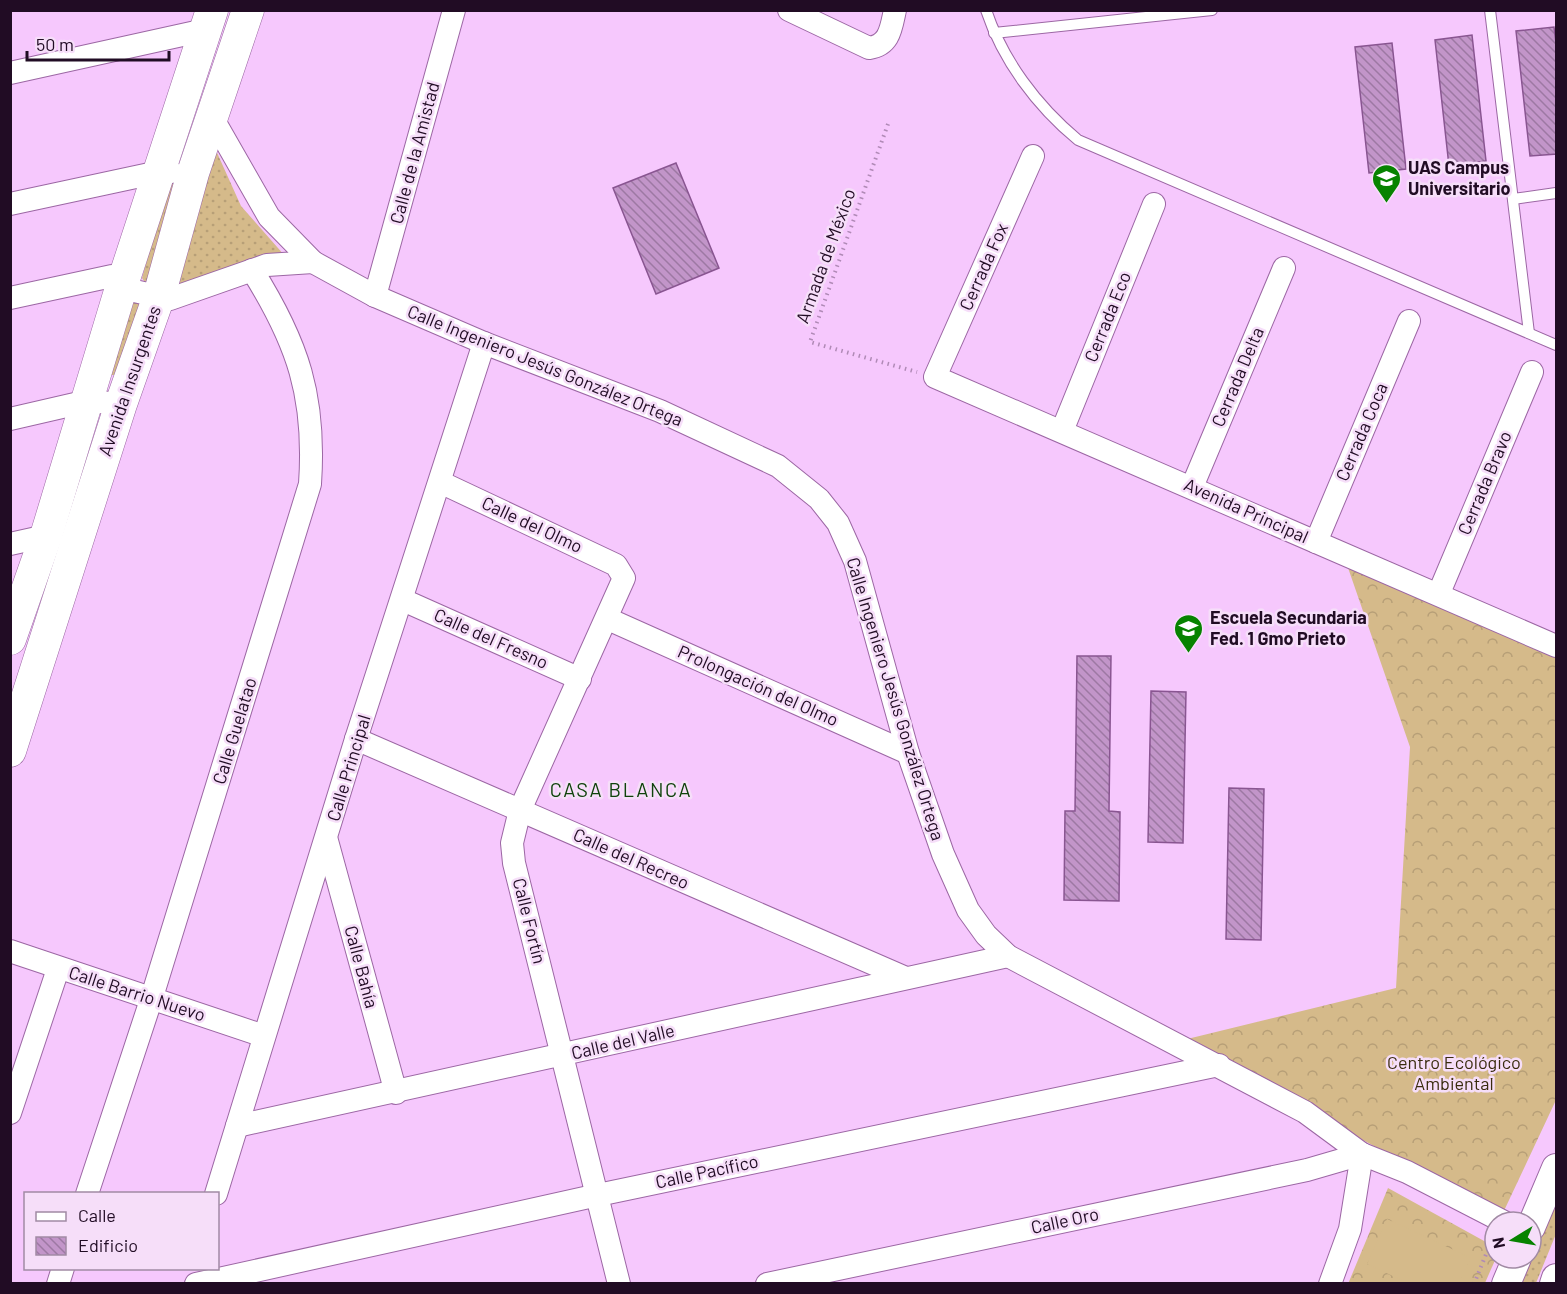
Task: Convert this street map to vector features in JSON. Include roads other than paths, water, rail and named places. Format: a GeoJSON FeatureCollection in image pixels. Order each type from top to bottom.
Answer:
{"type":"FeatureCollection","features":[{"type":"Feature","properties":{"kind":"main road","name":"Avenida Insurgentes"},"geometry":{"type":"LineString","coordinates":[[10,752],[121,404],[159,296],[193,173],[248,10]]}},
{"type":"Feature","properties":{"kind":"main road","name":"Avenida Insurgentes"},"geometry":{"type":"LineString","coordinates":[[11,638],[46,536],[121,288],[208,20]]}},
{"type":"Feature","properties":{"kind":"street","name":"Calle de la Amistad"},"geometry":{"type":"LineString","coordinates":[[375,296],[454,10]]}},
{"type":"Feature","properties":{"kind":"street"},"geometry":{"type":"LineString","coordinates":[[789,10],[869,48],[880,46],[888,38],[895,10]]}},
{"type":"Feature","properties":{"kind":"street"},"geometry":{"type":"LineString","coordinates":[[10,73],[208,20]]}},
{"type":"Feature","properties":{"kind":"street"},"geometry":{"type":"LineString","coordinates":[[213,119],[269,217],[312,262]]}},
{"type":"Feature","properties":{"kind":"street","name":"Cerrada Fox"},"geometry":{"type":"LineString","coordinates":[[935,377],[1033,156]]}},
{"type":"Feature","properties":{"kind":"street"},"geometry":{"type":"LineString","coordinates":[[10,204],[159,172],[193,173]]}},
{"type":"Feature","properties":{"kind":"street","name":"Cerrada Eco"},"geometry":{"type":"LineString","coordinates":[[1062,430],[1154,204]]}},
{"type":"Feature","properties":{"kind":"street"},"geometry":{"type":"LineString","coordinates":[[10,298],[111,276],[121,288],[170,299],[267,265],[312,262]]}},
{"type":"Feature","properties":{"kind":"street","name":"Calle Ingeniero Jesús González Ortega"},"geometry":{"type":"LineString","coordinates":[[312,262],[375,296],[484,343],[671,416],[778,466],[819,499],[838,523],[855,561],[908,753],[943,854],[968,910],[986,935],[1008,956],[1305,1112],[1362,1154],[1407,1172],[1483,1211]]}},
{"type":"Feature","properties":{"kind":"street","name":"Cerrada Delta"},"geometry":{"type":"LineString","coordinates":[[1192,487],[1284,268]]}},
{"type":"Feature","properties":{"kind":"street","name":"Calle Guelatao"},"geometry":{"type":"LineString","coordinates":[[88,1192],[151,1000],[310,484],[313,440],[307,393],[291,338],[252,270]]}},
{"type":"Feature","properties":{"kind":"street","name":"Cerrada Coca"},"geometry":{"type":"LineString","coordinates":[[1316,542],[1409,321]]}},
{"type":"Feature","properties":{"kind":"street","name":"Calle Principal"},"geometry":{"type":"LineString","coordinates":[[217,1192],[264,1035],[327,841],[356,739],[403,600],[484,343]]}},
{"type":"Feature","properties":{"kind":"street","name":"Cerrada Bravo"},"geometry":{"type":"LineString","coordinates":[[1439,593],[1532,372]]}},
{"type":"Feature","properties":{"kind":"street","name":"Avenida Principal"},"geometry":{"type":"LineString","coordinates":[[935,377],[1439,593],[1557,646]]}},
{"type":"Feature","properties":{"kind":"street"},"geometry":{"type":"LineString","coordinates":[[10,419],[88,401],[121,404]]}},
{"type":"Feature","properties":{"kind":"street","name":"Calle del Olmo"},"geometry":{"type":"LineString","coordinates":[[440,482],[616,565],[622,573]]}},
{"type":"Feature","properties":{"kind":"street"},"geometry":{"type":"LineString","coordinates":[[10,544],[46,536]]}},
{"type":"Feature","properties":{"kind":"street","name":"Calle Fortín"},"geometry":{"type":"LineString","coordinates":[[619,1284],[564,1055],[514,863],[512,843],[520,810],[608,619],[624,578],[622,573]]}},
{"type":"Feature","properties":{"kind":"street","name":"Calle del Fresno"},"geometry":{"type":"LineString","coordinates":[[403,600],[580,679]]}},
{"type":"Feature","properties":{"kind":"street","name":"Prolongación del Olmo"},"geometry":{"type":"LineString","coordinates":[[608,619],[908,753]]}},
{"type":"Feature","properties":{"kind":"street","name":"Calle del Recreo"},"geometry":{"type":"LineString","coordinates":[[356,739],[906,978]]}},
{"type":"Feature","properties":{"kind":"street","name":"Calle Bahía"},"geometry":{"type":"LineString","coordinates":[[327,841],[396,1093]]}},
{"type":"Feature","properties":{"kind":"street","name":"Calle Barrio Nuevo"},"geometry":{"type":"LineString","coordinates":[[10,951],[151,1000],[264,1035]]}},
{"type":"Feature","properties":{"kind":"street","name":"Calle del Valle"},"geometry":{"type":"LineString","coordinates":[[237,1126],[396,1093],[1008,956]]}},
{"type":"Feature","properties":{"kind":"street"},"geometry":{"type":"LineString","coordinates":[[10,1113],[58,969]]}},
{"type":"Feature","properties":{"kind":"street","name":"Calle Pacífico"},"geometry":{"type":"LineString","coordinates":[[196,1284],[598,1195],[1219,1065]]}},
{"type":"Feature","properties":{"kind":"street"},"geometry":{"type":"LineString","coordinates":[[1330,1284],[1350,1228],[1362,1154]]}},
{"type":"Feature","properties":{"kind":"street","name":"Calle Oro"},"geometry":{"type":"LineString","coordinates":[[767,1284],[1306,1170],[1362,1154]]}},
{"type":"Feature","properties":{"kind":"street"},"geometry":{"type":"LineString","coordinates":[[1538,1210],[1557,1168]]}},
{"type":"Feature","properties":{"kind":"street"},"geometry":{"type":"LineString","coordinates":[[1506,1284],[1512,1270]]}},
{"type":"Feature","properties":{"kind":"street"},"geometry":{"type":"LineString","coordinates":[[1554,1284],[1557,1278]]}},
{"type":"Feature","properties":{"kind":"lane"},"geometry":{"type":"LineString","coordinates":[[986,10],[994,33],[1015,71],[1054,120],[1078,140],[1557,345]]}},
{"type":"Feature","properties":{"kind":"lane"},"geometry":{"type":"LineString","coordinates":[[1091,10],[1093,22]]}},
{"type":"Feature","properties":{"kind":"lane"},"geometry":{"type":"LineString","coordinates":[[994,33],[1212,10]]}},
{"type":"Feature","properties":{"kind":"lane"},"geometry":{"type":"LineString","coordinates":[[1490,10],[1529,333]]}},
{"type":"Feature","properties":{"kind":"lane"},"geometry":{"type":"LineString","coordinates":[[1513,199],[1557,193]]}},
{"type":"Feature","properties":{"kind":"place","name":"UAS Campus Universitario"},"geometry":{"type":"Point","coordinates":[1387,204]}},
{"type":"Feature","properties":{"kind":"place","name":"Escuela Secundaria Fed. 1 Gmo Prieto"},"geometry":{"type":"Point","coordinates":[1189,654]}},
{"type":"Feature","properties":{"kind":"district","name":"CASA BLANCA"},"geometry":{"type":"Point","coordinates":[621,790]}},
{"type":"Feature","properties":{"kind":"park label","name":"Centro Ecológico Ambiental"},"geometry":{"type":"Point","coordinates":[1454,1073]}}]}
